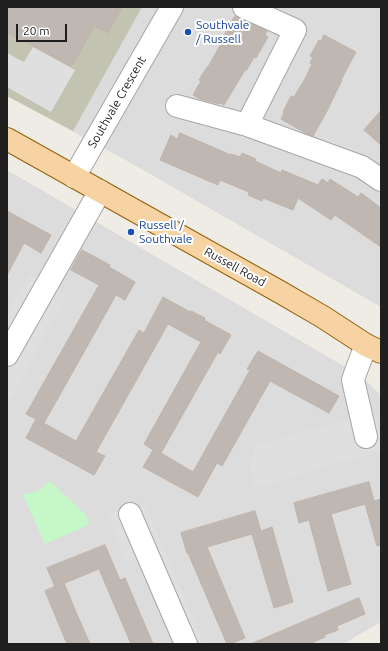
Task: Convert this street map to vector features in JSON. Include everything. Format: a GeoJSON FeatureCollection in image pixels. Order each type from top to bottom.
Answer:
{"type":"FeatureCollection","features":[{"type":"Feature","properties":{"kind":"main road","name":"Russell Road"},"geometry":{"type":"LineString","coordinates":[[7,139],[323,317],[376,351]]}},
{"type":"Feature","properties":{"kind":"street","name":"Southvale Crescent"},"geometry":{"type":"LineString","coordinates":[[74,177],[172,7]]}},
{"type":"Feature","properties":{"kind":"street"},"geometry":{"type":"LineString","coordinates":[[244,7],[295,30],[247,125]]}},
{"type":"Feature","properties":{"kind":"street"},"geometry":{"type":"LineString","coordinates":[[177,106],[247,125],[362,167],[381,180]]}},
{"type":"Feature","properties":{"kind":"street"},"geometry":{"type":"LineString","coordinates":[[7,356],[100,191]]}},
{"type":"Feature","properties":{"kind":"street"},"geometry":{"type":"LineString","coordinates":[[366,437],[353,380],[356,371],[376,351]]}},
{"type":"Feature","properties":{"kind":"street"},"geometry":{"type":"LineString","coordinates":[[130,514],[186,644]]}},
{"type":"Feature","properties":{"kind":"shaded area"},"geometry":{"type":"Polygon","coordinates":[[[7,7],[381,7],[381,307],[131,163],[7,96],[7,7]]]}},
{"type":"Feature","properties":{"kind":"shaded area"},"geometry":{"type":"Polygon","coordinates":[[[7,7],[142,7],[73,131],[7,96],[7,7]]]}},
{"type":"Feature","properties":{"kind":"shaded area"},"geometry":{"type":"Polygon","coordinates":[[[33,47],[75,70],[51,112],[7,87],[7,53],[24,62],[33,47]]]}},
{"type":"Feature","properties":{"kind":"shaded area"},"geometry":{"type":"Polygon","coordinates":[[[7,170],[361,376],[381,395],[381,622],[343,644],[7,644],[7,170]]]}},
{"type":"Feature","properties":{"kind":"shaded area"},"geometry":{"type":"Polygon","coordinates":[[[29,275],[67,295],[11,399],[7,398],[7,313],[29,275]]]}},
{"type":"Feature","properties":{"kind":"shaded area"},"geometry":{"type":"Polygon","coordinates":[[[374,412],[381,435],[381,447],[379,451],[256,488],[249,466],[256,445],[374,412]]]}},
{"type":"Feature","properties":{"kind":"shaded area"},"geometry":{"type":"Polygon","coordinates":[[[134,503],[147,509],[204,644],[174,644],[139,559],[126,563],[108,515],[134,503]]]}},
{"type":"Feature","properties":{"kind":"green space"},"geometry":{"type":"Polygon","coordinates":[[[50,481],[87,516],[89,525],[45,544],[23,495],[38,491],[50,481]]]}},
{"type":"Feature","properties":{"kind":"building"},"geometry":{"type":"Polygon","coordinates":[[[7,7],[122,7],[108,33],[94,26],[71,66],[7,32],[7,7]]]}},
{"type":"Feature","properties":{"kind":"building"},"geometry":{"type":"Polygon","coordinates":[[[235,16],[267,31],[265,35],[268,37],[256,58],[254,57],[246,71],[245,70],[224,105],[200,99],[193,95],[201,81],[199,80],[208,67],[235,16]]]}},
{"type":"Feature","properties":{"kind":"building"},"geometry":{"type":"Polygon","coordinates":[[[324,35],[356,52],[313,136],[281,119],[291,96],[294,97],[305,79],[312,64],[310,63],[313,57],[310,56],[319,40],[321,41],[324,35]]]}},
{"type":"Feature","properties":{"kind":"building"},"geometry":{"type":"Polygon","coordinates":[[[381,111],[381,145],[364,130],[381,111]]]}},
{"type":"Feature","properties":{"kind":"building"},"geometry":{"type":"Polygon","coordinates":[[[180,133],[231,155],[240,157],[242,153],[281,173],[282,170],[318,185],[322,179],[328,183],[330,179],[358,197],[361,193],[381,208],[381,247],[335,215],[331,220],[298,198],[293,210],[263,198],[262,201],[248,195],[249,192],[220,180],[218,185],[160,160],[171,135],[177,139],[180,133]]]}},
{"type":"Feature","properties":{"kind":"building"},"geometry":{"type":"Polygon","coordinates":[[[7,211],[51,235],[41,253],[24,243],[7,275],[7,211]]]}},
{"type":"Feature","properties":{"kind":"building"},"geometry":{"type":"Polygon","coordinates":[[[82,250],[110,265],[109,267],[135,282],[125,300],[116,295],[44,423],[38,420],[76,441],[139,330],[144,333],[163,297],[190,312],[191,311],[205,318],[204,320],[231,335],[220,354],[218,352],[161,453],[193,472],[250,370],[247,369],[258,351],[339,396],[329,413],[270,381],[222,466],[217,463],[198,497],[143,467],[153,450],[144,444],[201,342],[168,324],[96,452],[105,456],[94,475],[26,438],[36,419],[26,414],[99,285],[71,270],[82,250]]]}},
{"type":"Feature","properties":{"kind":"building"},"geometry":{"type":"Polygon","coordinates":[[[369,482],[374,501],[381,499],[381,545],[377,546],[365,504],[331,514],[351,584],[328,591],[309,520],[299,523],[294,503],[369,482]]]}},
{"type":"Feature","properties":{"kind":"building"},"geometry":{"type":"Polygon","coordinates":[[[255,511],[261,531],[272,527],[293,602],[274,608],[252,534],[207,547],[245,638],[227,644],[187,553],[181,533],[255,511]]]}},
{"type":"Feature","properties":{"kind":"building"},"geometry":{"type":"Polygon","coordinates":[[[105,545],[120,580],[125,578],[153,644],[131,644],[99,569],[55,587],[47,568],[105,545]]]}},
{"type":"Feature","properties":{"kind":"building"},"geometry":{"type":"Polygon","coordinates":[[[64,583],[90,644],[67,644],[45,591],[64,583]]]}},
{"type":"Feature","properties":{"kind":"building"},"geometry":{"type":"Polygon","coordinates":[[[359,598],[365,614],[337,626],[338,630],[324,635],[325,637],[309,644],[251,644],[359,598]]]}},
{"type":"Feature","properties":{"kind":"place","name":"Southvale / Russell"},"geometry":{"type":"Point","coordinates":[188,32]}},
{"type":"Feature","properties":{"kind":"place","name":"Russell / Southvale"},"geometry":{"type":"Point","coordinates":[131,232]}}]}
